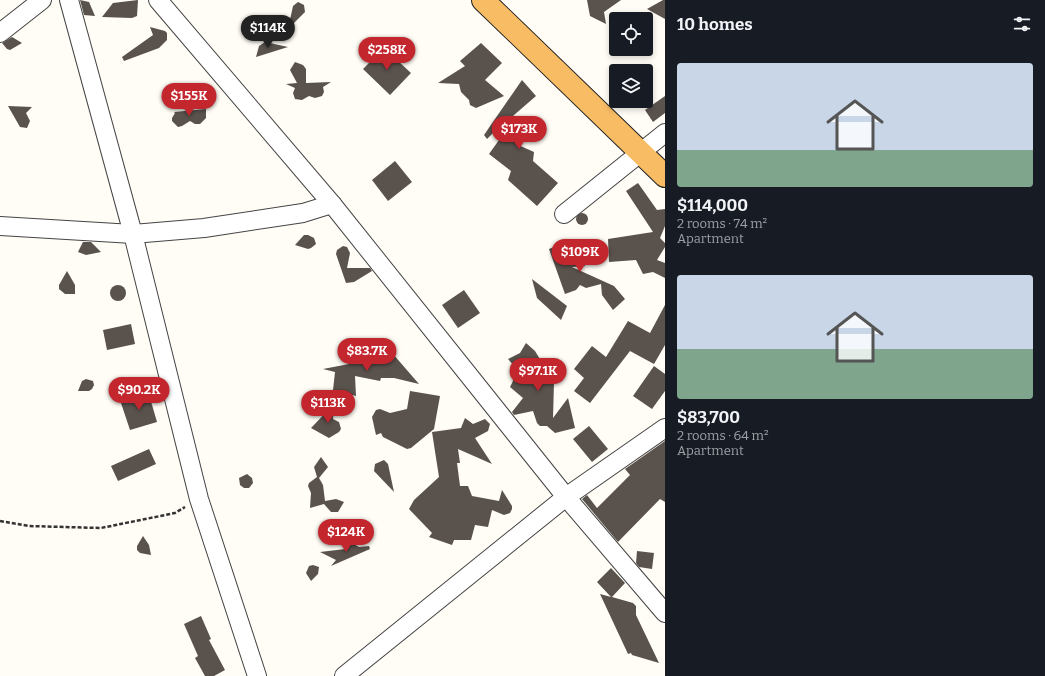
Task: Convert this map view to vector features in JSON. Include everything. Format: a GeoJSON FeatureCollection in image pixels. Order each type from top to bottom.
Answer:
{"type":"FeatureCollection","features":[{"type":"Feature","properties":{"kind":"highway"},"geometry":{"type":"LineString","coordinates":[[488,1],[665,176]]}},
{"type":"Feature","properties":{"kind":"street"},"geometry":{"type":"LineString","coordinates":[[0,33],[42,0]]}},
{"type":"Feature","properties":{"kind":"street"},"geometry":{"type":"LineString","coordinates":[[69,0],[133,234],[199,499],[258,676]]}},
{"type":"Feature","properties":{"kind":"street"},"geometry":{"type":"LineString","coordinates":[[158,0],[332,204],[566,497],[665,613]]}},
{"type":"Feature","properties":{"kind":"street"},"geometry":{"type":"LineString","coordinates":[[564,214],[665,133]]}},
{"type":"Feature","properties":{"kind":"street"},"geometry":{"type":"LineString","coordinates":[[0,226],[133,234],[204,228],[303,213],[332,204]]}},
{"type":"Feature","properties":{"kind":"street"},"geometry":{"type":"LineString","coordinates":[[344,676],[566,497],[665,428]]}},
{"type":"Feature","properties":{"kind":"path"},"geometry":{"type":"LineString","coordinates":[[0,521],[29,526],[101,528],[175,513],[199,499]]}},
{"type":"Feature","properties":{"kind":"building"},"geometry":{"type":"Polygon","coordinates":[[[80,0],[89,2],[95,16],[84,15],[80,0]]]}},
{"type":"Feature","properties":{"kind":"building"},"geometry":{"type":"Polygon","coordinates":[[[138,0],[137,16],[132,18],[102,17],[113,3],[138,0]]]}},
{"type":"Feature","properties":{"kind":"building"},"geometry":{"type":"Polygon","coordinates":[[[587,0],[621,0],[604,12],[606,24],[590,16],[587,0]]]}},
{"type":"Feature","properties":{"kind":"building"},"geometry":{"type":"Polygon","coordinates":[[[665,0],[665,19],[653,12],[647,9],[665,0]]]}},
{"type":"Feature","properties":{"kind":"building"},"geometry":{"type":"Polygon","coordinates":[[[298,2],[304,5],[305,12],[288,29],[293,6],[298,2]]]}},
{"type":"Feature","properties":{"kind":"building"},"geometry":{"type":"Polygon","coordinates":[[[150,27],[165,31],[167,33],[167,40],[159,48],[124,61],[122,57],[153,35],[150,27]]]}},
{"type":"Feature","properties":{"kind":"building"},"geometry":{"type":"Polygon","coordinates":[[[12,37],[22,43],[10,50],[7,49],[2,43],[12,37]]]}},
{"type":"Feature","properties":{"kind":"building"},"geometry":{"type":"Polygon","coordinates":[[[265,42],[288,47],[256,57],[259,46],[265,42]]]}},
{"type":"Feature","properties":{"kind":"building"},"geometry":{"type":"Polygon","coordinates":[[[481,43],[502,63],[485,80],[504,96],[476,108],[470,105],[469,100],[461,92],[459,84],[438,83],[465,66],[460,61],[481,43]]]}},
{"type":"Feature","properties":{"kind":"building"},"geometry":{"type":"Polygon","coordinates":[[[384,48],[411,73],[390,95],[363,69],[384,48]]]}},
{"type":"Feature","properties":{"kind":"building"},"geometry":{"type":"Polygon","coordinates":[[[295,62],[303,65],[306,69],[306,83],[331,82],[323,87],[324,92],[322,96],[315,98],[309,96],[302,100],[295,99],[293,93],[295,88],[286,84],[297,83],[290,70],[295,62]]]}},
{"type":"Feature","properties":{"kind":"building"},"geometry":{"type":"Polygon","coordinates":[[[522,80],[536,96],[506,122],[523,134],[516,144],[534,152],[533,161],[558,183],[537,206],[508,180],[511,171],[489,154],[499,140],[493,133],[487,139],[484,135],[522,80]]]}},
{"type":"Feature","properties":{"kind":"building"},"geometry":{"type":"Polygon","coordinates":[[[665,96],[665,113],[653,122],[645,110],[648,108],[653,108],[653,104],[665,96]]]}},
{"type":"Feature","properties":{"kind":"building"},"geometry":{"type":"Polygon","coordinates":[[[8,106],[32,107],[26,113],[30,121],[27,128],[20,127],[8,106]]]}},
{"type":"Feature","properties":{"kind":"building"},"geometry":{"type":"Polygon","coordinates":[[[206,109],[206,118],[200,124],[195,124],[190,121],[178,127],[172,121],[174,112],[206,109]]]}},
{"type":"Feature","properties":{"kind":"building"},"geometry":{"type":"Polygon","coordinates":[[[395,161],[412,182],[388,201],[372,180],[395,161]]]}},
{"type":"Feature","properties":{"kind":"building"},"geometry":{"type":"Polygon","coordinates":[[[638,183],[657,210],[665,209],[665,226],[660,238],[665,243],[665,247],[657,260],[665,263],[665,278],[653,272],[643,274],[636,260],[609,262],[608,239],[653,232],[626,191],[638,183]]]}},
{"type":"Feature","properties":{"kind":"building"},"geometry":{"type":"Polygon","coordinates":[[[580,213],[584,213],[588,219],[584,225],[580,225],[576,221],[576,217],[580,213]]]}},
{"type":"Feature","properties":{"kind":"building"},"geometry":{"type":"Polygon","coordinates":[[[304,235],[314,238],[316,244],[308,249],[295,245],[304,235]]]}},
{"type":"Feature","properties":{"kind":"building"},"geometry":{"type":"Polygon","coordinates":[[[569,241],[576,241],[585,266],[572,267],[614,286],[625,299],[613,310],[602,295],[601,284],[586,288],[580,285],[576,290],[565,294],[549,249],[569,241]]]}},
{"type":"Feature","properties":{"kind":"building"},"geometry":{"type":"Polygon","coordinates":[[[83,242],[91,242],[101,252],[86,255],[78,252],[83,242]]]}},
{"type":"Feature","properties":{"kind":"building"},"geometry":{"type":"Polygon","coordinates":[[[343,246],[347,247],[350,253],[347,268],[370,268],[372,271],[354,282],[346,283],[336,254],[337,250],[343,246]]]}},
{"type":"Feature","properties":{"kind":"building"},"geometry":{"type":"Polygon","coordinates":[[[67,271],[75,285],[75,294],[65,294],[59,289],[59,285],[67,271]]]}},
{"type":"Feature","properties":{"kind":"building"},"geometry":{"type":"Polygon","coordinates":[[[532,279],[567,306],[561,320],[537,298],[532,279]]]}},
{"type":"Feature","properties":{"kind":"building"},"geometry":{"type":"Polygon","coordinates":[[[118,285],[125,290],[126,293],[121,300],[118,301],[111,296],[110,293],[115,286],[118,285]]]}},
{"type":"Feature","properties":{"kind":"building"},"geometry":{"type":"Polygon","coordinates":[[[464,290],[480,313],[458,328],[442,305],[464,290]]]}},
{"type":"Feature","properties":{"kind":"building"},"geometry":{"type":"Polygon","coordinates":[[[665,305],[665,345],[654,364],[630,351],[590,403],[574,391],[584,378],[574,369],[592,346],[606,357],[628,321],[650,333],[665,305]]]}},
{"type":"Feature","properties":{"kind":"building"},"geometry":{"type":"Polygon","coordinates":[[[131,324],[135,344],[107,350],[103,330],[131,324]]]}},
{"type":"Feature","properties":{"kind":"building"},"geometry":{"type":"Polygon","coordinates":[[[347,342],[366,362],[379,357],[391,359],[393,354],[419,384],[394,378],[381,378],[380,381],[355,376],[356,396],[333,390],[335,372],[323,369],[349,364],[347,342]]]}},
{"type":"Feature","properties":{"kind":"building"},"geometry":{"type":"Polygon","coordinates":[[[526,343],[535,351],[554,382],[553,418],[568,398],[575,428],[555,433],[547,426],[540,426],[537,423],[533,411],[514,415],[512,412],[523,398],[510,387],[513,381],[514,366],[508,359],[520,353],[526,343]]]}},
{"type":"Feature","properties":{"kind":"building"},"geometry":{"type":"Polygon","coordinates":[[[654,366],[665,374],[665,391],[652,409],[633,396],[654,366]]]}},
{"type":"Feature","properties":{"kind":"building"},"geometry":{"type":"Polygon","coordinates":[[[86,379],[93,381],[94,385],[92,389],[89,391],[78,391],[82,381],[86,379]]]}},
{"type":"Feature","properties":{"kind":"building"},"geometry":{"type":"Polygon","coordinates":[[[148,391],[157,422],[130,430],[120,400],[148,391]]]}},
{"type":"Feature","properties":{"kind":"building"},"geometry":{"type":"Polygon","coordinates":[[[410,391],[440,396],[434,429],[411,448],[407,449],[383,437],[381,433],[376,435],[372,417],[376,410],[380,409],[390,413],[407,409],[410,391]]]}},
{"type":"Feature","properties":{"kind":"building"},"geometry":{"type":"Polygon","coordinates":[[[334,404],[333,419],[339,422],[341,429],[329,438],[311,428],[334,404]]]}},
{"type":"Feature","properties":{"kind":"building"},"geometry":{"type":"Polygon","coordinates":[[[465,418],[473,424],[485,419],[490,424],[488,431],[475,438],[492,464],[458,449],[460,463],[457,463],[460,486],[468,486],[472,496],[499,501],[502,490],[512,506],[512,509],[510,513],[504,515],[492,510],[488,527],[475,525],[471,540],[454,540],[452,545],[429,537],[432,533],[409,509],[414,500],[439,477],[432,432],[461,428],[465,418]]]}},
{"type":"Feature","properties":{"kind":"building"},"geometry":{"type":"Polygon","coordinates":[[[589,426],[608,449],[592,462],[573,439],[589,426]]]}},
{"type":"Feature","properties":{"kind":"building"},"geometry":{"type":"Polygon","coordinates":[[[665,441],[665,502],[660,499],[618,542],[582,499],[587,495],[597,508],[630,475],[625,469],[665,441]]]}},
{"type":"Feature","properties":{"kind":"building"},"geometry":{"type":"Polygon","coordinates":[[[149,449],[156,464],[118,481],[111,466],[149,449]]]}},
{"type":"Feature","properties":{"kind":"building"},"geometry":{"type":"Polygon","coordinates":[[[321,457],[328,467],[319,478],[323,485],[325,501],[336,499],[344,502],[338,512],[331,512],[324,504],[310,508],[311,493],[308,486],[309,483],[317,477],[314,467],[321,457]]]}},
{"type":"Feature","properties":{"kind":"building"},"geometry":{"type":"Polygon","coordinates":[[[384,460],[388,464],[394,492],[374,471],[375,464],[384,460]]]}},
{"type":"Feature","properties":{"kind":"building"},"geometry":{"type":"Polygon","coordinates":[[[247,474],[252,478],[253,483],[249,488],[244,488],[240,485],[239,478],[247,474]]]}},
{"type":"Feature","properties":{"kind":"building"},"geometry":{"type":"Polygon","coordinates":[[[143,536],[149,545],[151,555],[140,553],[137,550],[137,546],[143,536]]]}},
{"type":"Feature","properties":{"kind":"building"},"geometry":{"type":"Polygon","coordinates":[[[352,543],[359,547],[369,546],[370,549],[331,566],[336,560],[320,552],[345,549],[352,543]]]}},
{"type":"Feature","properties":{"kind":"building"},"geometry":{"type":"Polygon","coordinates":[[[637,551],[654,553],[652,569],[639,567],[636,563],[637,551]]]}},
{"type":"Feature","properties":{"kind":"building"},"geometry":{"type":"Polygon","coordinates":[[[313,565],[319,567],[318,574],[311,581],[306,573],[309,566],[313,565]]]}},
{"type":"Feature","properties":{"kind":"building"},"geometry":{"type":"Polygon","coordinates":[[[611,568],[625,583],[612,597],[633,603],[636,606],[636,615],[659,663],[632,655],[631,653],[628,654],[600,594],[611,597],[597,582],[611,568]]]}},
{"type":"Feature","properties":{"kind":"building"},"geometry":{"type":"Polygon","coordinates":[[[201,616],[211,639],[209,640],[225,670],[214,676],[205,676],[195,658],[198,656],[184,624],[201,616]]]}}]}
